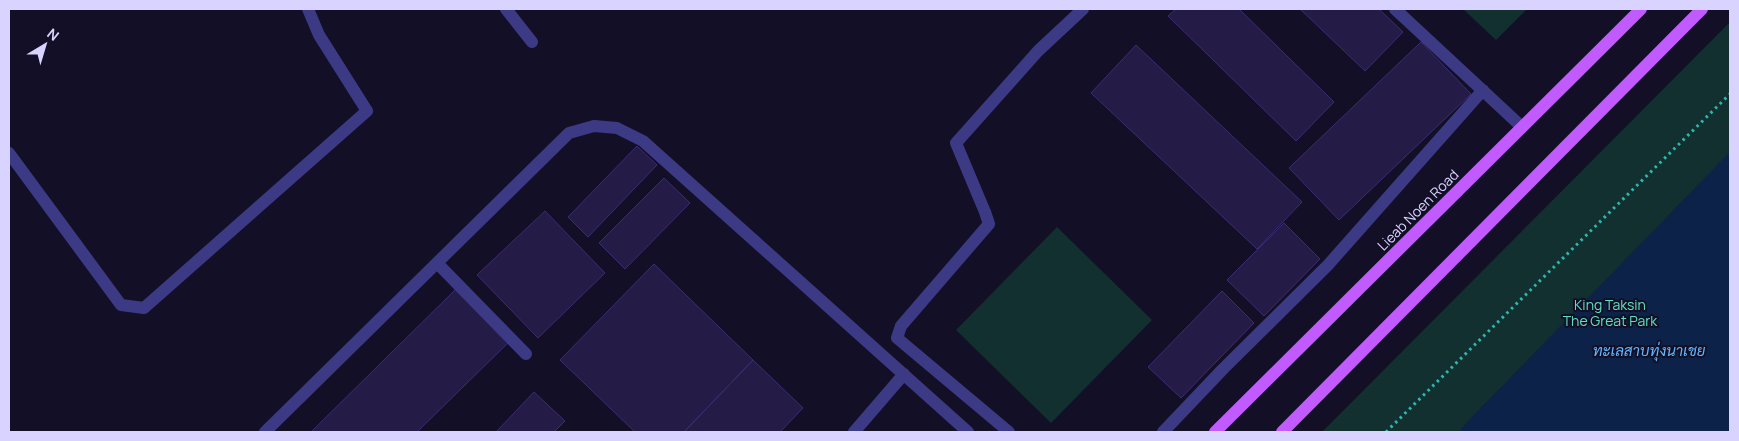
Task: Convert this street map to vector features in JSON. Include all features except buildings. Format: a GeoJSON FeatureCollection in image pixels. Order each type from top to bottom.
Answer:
{"type":"FeatureCollection","features":[{"type":"Feature","properties":{"kind":"main road","name":"Lieab Noen Road"},"geometry":{"type":"LineString","coordinates":[[1215,432],[1642,9]]}},
{"type":"Feature","properties":{"kind":"main road"},"geometry":{"type":"LineString","coordinates":[[1282,432],[1702,9]]}},
{"type":"Feature","properties":{"kind":"street"},"geometry":{"type":"LineString","coordinates":[[9,152],[121,305],[144,308],[368,111],[319,34],[308,9]]}},
{"type":"Feature","properties":{"kind":"street"},"geometry":{"type":"LineString","coordinates":[[506,9],[532,42]]}},
{"type":"Feature","properties":{"kind":"street"},"geometry":{"type":"LineString","coordinates":[[1009,432],[897,338],[901,326],[989,224],[956,143],[1038,51],[1083,9]]}},
{"type":"Feature","properties":{"kind":"street"},"geometry":{"type":"LineString","coordinates":[[1395,9],[1522,127]]}},
{"type":"Feature","properties":{"kind":"street"},"geometry":{"type":"LineString","coordinates":[[1163,432],[1223,369],[1328,265],[1483,90]]}},
{"type":"Feature","properties":{"kind":"street"},"geometry":{"type":"LineString","coordinates":[[265,432],[569,132],[594,126],[617,128],[643,141],[968,432]]}},
{"type":"Feature","properties":{"kind":"street"},"geometry":{"type":"LineString","coordinates":[[437,263],[526,354]]}},
{"type":"Feature","properties":{"kind":"street"},"geometry":{"type":"LineString","coordinates":[[854,432],[904,374]]}},
{"type":"Feature","properties":{"kind":"path"},"geometry":{"type":"LineString","coordinates":[[1386,432],[1730,94]]}},
{"type":"Feature","properties":{"kind":"green space"},"geometry":{"type":"Polygon","coordinates":[[[1463,9],[1527,9],[1496,40],[1463,9]]]}},
{"type":"Feature","properties":{"kind":"green space","name":"King Taksin The Great Park"},"geometry":{"type":"Polygon","coordinates":[[[1730,22],[1730,432],[1322,432],[1730,22]]]}},
{"type":"Feature","properties":{"kind":"green space"},"geometry":{"type":"Polygon","coordinates":[[[1057,227],[1152,320],[1051,423],[956,330],[1057,227]]]}},
{"type":"Feature","properties":{"kind":"water","name":"ทะเลสาบทุ่งนาเชย"},"geometry":{"type":"Polygon","coordinates":[[[1730,152],[1730,432],[1459,432],[1468,421],[1730,152]]]}}]}
